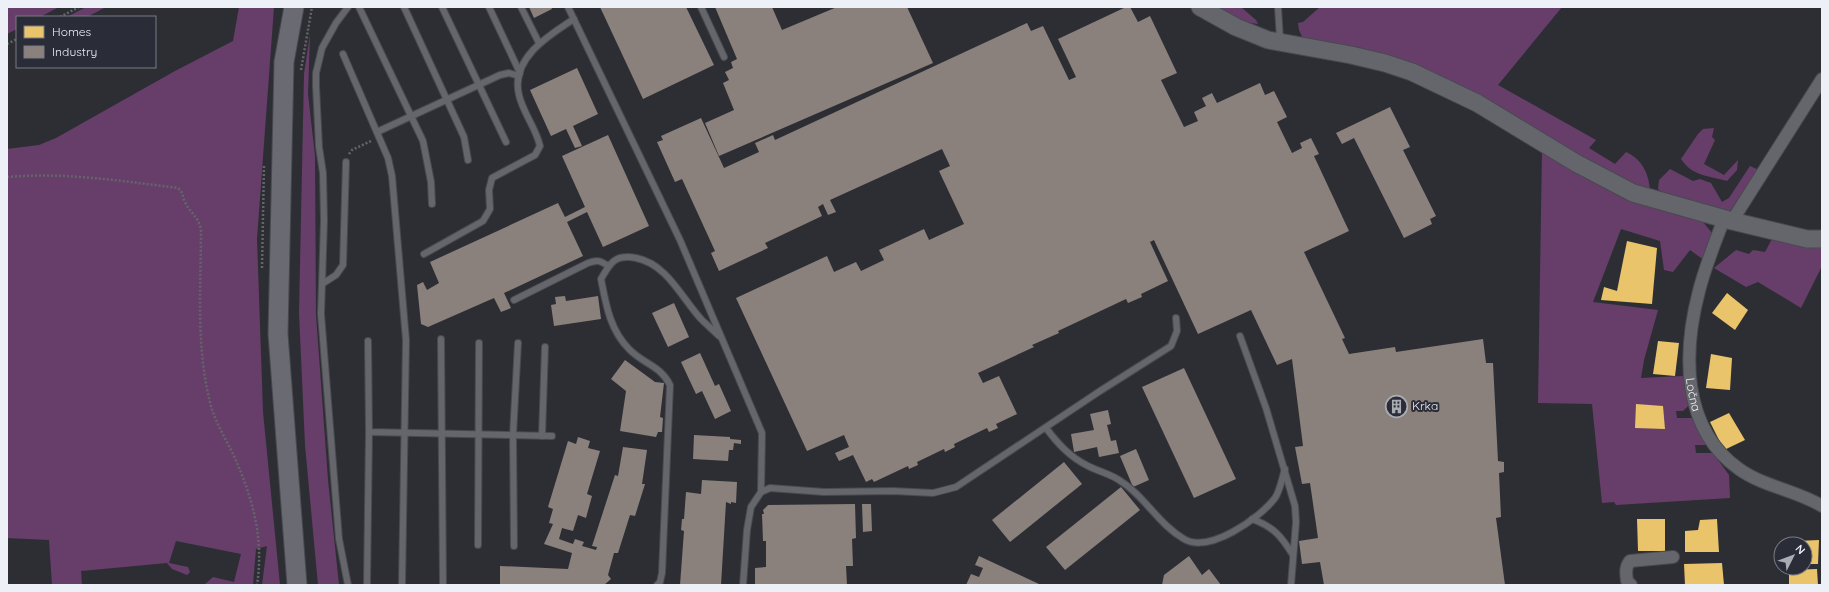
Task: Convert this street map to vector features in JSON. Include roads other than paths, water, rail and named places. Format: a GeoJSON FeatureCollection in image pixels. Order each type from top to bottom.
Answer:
{"type":"FeatureCollection","features":[{"type":"Feature","properties":{"kind":"main road"},"geometry":{"type":"LineString","coordinates":[[294,7],[284,62],[278,334],[297,585]]}},
{"type":"Feature","properties":{"kind":"street"},"geometry":{"type":"LineString","coordinates":[[1200,7],[1236,27],[1268,40],[1352,55],[1385,63],[1412,72],[1477,104],[1576,163],[1633,193],[1728,220],[1808,239],[1822,240]]}},
{"type":"Feature","properties":{"kind":"street","name":"Ločna"},"geometry":{"type":"LineString","coordinates":[[1822,79],[1728,220],[1699,290],[1690,335],[1689,378],[1694,405],[1703,426],[1712,442],[1726,458],[1739,470],[1766,483],[1814,501],[1822,506]]}},
{"type":"Feature","properties":{"kind":"street"},"geometry":{"type":"LineString","coordinates":[[1631,585],[1627,581],[1626,565],[1630,561],[1673,557]]}},
{"type":"Feature","properties":{"kind":"lane"},"geometry":{"type":"LineString","coordinates":[[348,7],[336,23],[322,48],[316,73],[319,139],[323,174],[321,314],[333,483],[339,539],[348,585]]}},
{"type":"Feature","properties":{"kind":"lane"},"geometry":{"type":"LineString","coordinates":[[359,7],[423,141],[428,162],[432,204]]}},
{"type":"Feature","properties":{"kind":"lane"},"geometry":{"type":"LineString","coordinates":[[404,7],[464,137],[468,160]]}},
{"type":"Feature","properties":{"kind":"lane"},"geometry":{"type":"LineString","coordinates":[[442,7],[506,142]]}},
{"type":"Feature","properties":{"kind":"lane"},"geometry":{"type":"LineString","coordinates":[[489,7],[519,74]]}},
{"type":"Feature","properties":{"kind":"lane"},"geometry":{"type":"LineString","coordinates":[[521,7],[539,43]]}},
{"type":"Feature","properties":{"kind":"lane"},"geometry":{"type":"LineString","coordinates":[[568,7],[680,240],[762,433],[761,492]]}},
{"type":"Feature","properties":{"kind":"lane"},"geometry":{"type":"LineString","coordinates":[[701,7],[724,57]]}},
{"type":"Feature","properties":{"kind":"lane"},"geometry":{"type":"LineString","coordinates":[[1278,7],[1280,42]]}},
{"type":"Feature","properties":{"kind":"lane"},"geometry":{"type":"LineString","coordinates":[[424,254],[483,221],[490,209],[489,190],[492,178],[535,155],[540,146],[518,95],[519,74],[528,57],[539,43],[546,36],[574,19]]}},
{"type":"Feature","properties":{"kind":"lane"},"geometry":{"type":"LineString","coordinates":[[343,54],[390,164],[396,211],[406,340],[402,585]]}},
{"type":"Feature","properties":{"kind":"lane"},"geometry":{"type":"LineString","coordinates":[[378,134],[411,116],[478,84],[500,75],[509,73],[519,74]]}},
{"type":"Feature","properties":{"kind":"lane"},"geometry":{"type":"LineString","coordinates":[[322,284],[336,275],[343,265],[346,162]]}},
{"type":"Feature","properties":{"kind":"lane"},"geometry":{"type":"LineString","coordinates":[[657,585],[660,582],[662,573],[670,386],[666,376],[652,364],[630,350],[616,332],[610,319],[601,279],[608,266],[618,258],[628,257],[651,262],[679,289],[701,319],[722,338]]}},
{"type":"Feature","properties":{"kind":"lane"},"geometry":{"type":"LineString","coordinates":[[514,300],[596,260],[608,266]]}},
{"type":"Feature","properties":{"kind":"lane"},"geometry":{"type":"LineString","coordinates":[[743,585],[751,507],[761,492],[770,488],[824,492],[892,491],[933,493],[956,487],[1100,391],[1171,346],[1177,331],[1176,318]]}},
{"type":"Feature","properties":{"kind":"lane"},"geometry":{"type":"LineString","coordinates":[[1240,336],[1266,408],[1295,506],[1296,522],[1292,585]]}},
{"type":"Feature","properties":{"kind":"lane"},"geometry":{"type":"LineString","coordinates":[[441,339],[443,585]]}},
{"type":"Feature","properties":{"kind":"lane"},"geometry":{"type":"LineString","coordinates":[[368,341],[368,585]]}},
{"type":"Feature","properties":{"kind":"lane"},"geometry":{"type":"LineString","coordinates":[[478,545],[479,343]]}},
{"type":"Feature","properties":{"kind":"lane"},"geometry":{"type":"LineString","coordinates":[[514,546],[513,435],[518,343]]}},
{"type":"Feature","properties":{"kind":"lane"},"geometry":{"type":"LineString","coordinates":[[542,436],[545,347]]}},
{"type":"Feature","properties":{"kind":"lane"},"geometry":{"type":"LineString","coordinates":[[1046,428],[1068,454],[1088,466],[1119,480],[1167,527],[1185,540],[1200,543],[1234,532],[1252,519],[1276,497],[1284,469]]}},
{"type":"Feature","properties":{"kind":"lane"},"geometry":{"type":"LineString","coordinates":[[369,432],[552,436]]}},
{"type":"Feature","properties":{"kind":"lane"},"geometry":{"type":"LineString","coordinates":[[1252,519],[1265,524],[1277,532],[1294,555]]}},
{"type":"Feature","properties":{"kind":"place","name":"Krka"},"geometry":{"type":"Point","coordinates":[1397,406]}}]}
